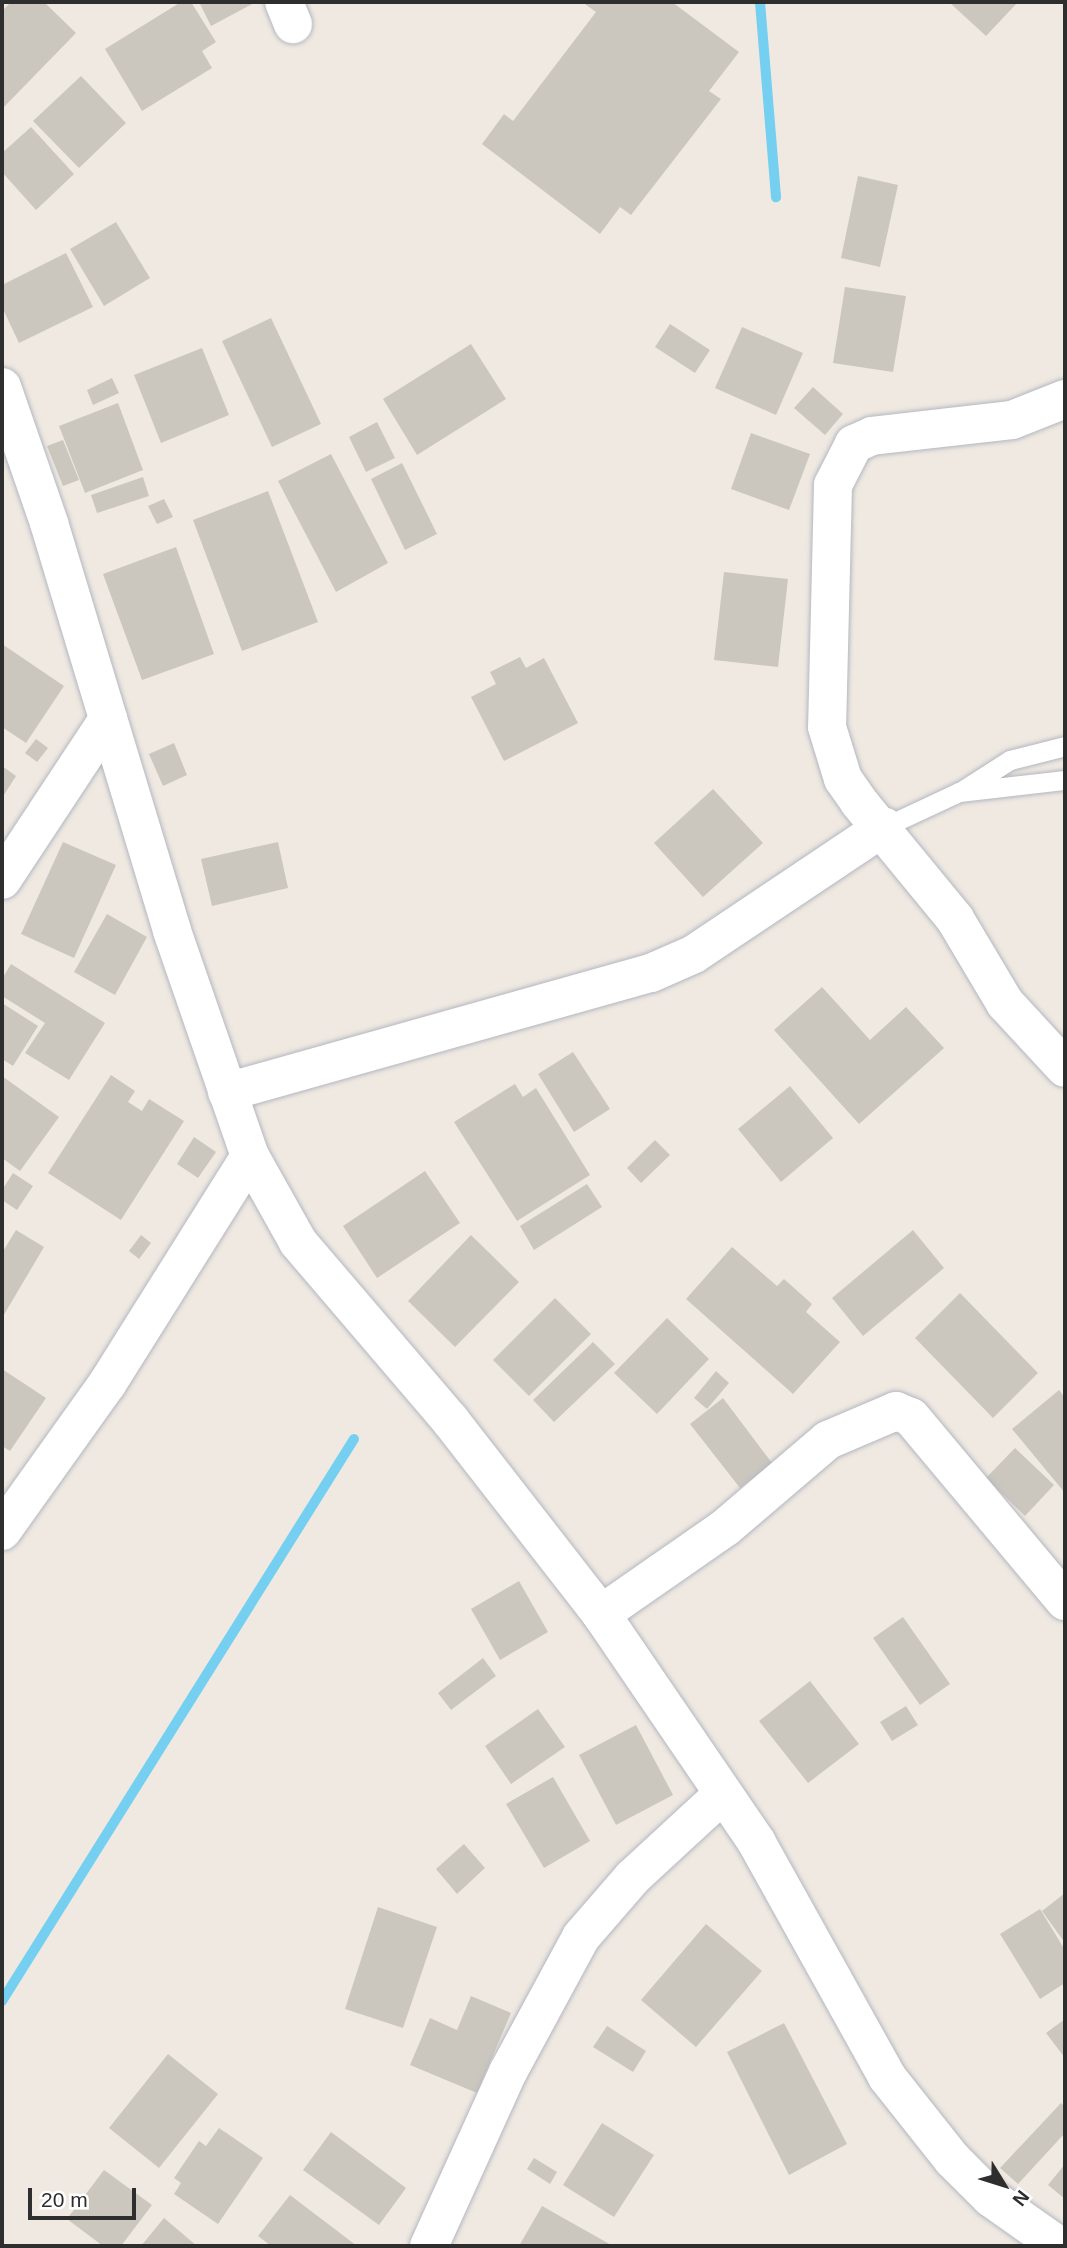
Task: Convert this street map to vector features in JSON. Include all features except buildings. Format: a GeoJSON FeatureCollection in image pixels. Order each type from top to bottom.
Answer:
{"type":"FeatureCollection","features":[{"type":"Feature","properties":{"kind":"street"},"geometry":{"type":"LineString","coordinates":[[2,387],[49,523],[172,931],[227,1092],[250,1156],[298,1241],[450,1420],[601,1614],[757,1843],[887,2077],[952,2159],[991,2198],[1059,2246]]}},
{"type":"Feature","properties":{"kind":"street"},"geometry":{"type":"LineString","coordinates":[[1065,399],[1012,420],[872,436],[854,444],[843,460],[833,485],[827,727],[843,779],[955,919],[1005,1003],[1065,1068]]}},
{"type":"Feature","properties":{"kind":"street"},"geometry":{"type":"LineString","coordinates":[[2,880],[108,719]]}},
{"type":"Feature","properties":{"kind":"street"},"geometry":{"type":"LineString","coordinates":[[227,1092],[651,973],[694,954],[884,827]]}},
{"type":"Feature","properties":{"kind":"street"},"geometry":{"type":"LineString","coordinates":[[2,1531],[107,1384],[250,1156]]}},
{"type":"Feature","properties":{"kind":"street"},"geometry":{"type":"LineString","coordinates":[[601,1614],[726,1527],[828,1440],[896,1410],[911,1417],[1065,1601]]}},
{"type":"Feature","properties":{"kind":"street"},"geometry":{"type":"LineString","coordinates":[[429,2246],[508,2072],[580,1937],[633,1877],[723,1794]]}},
{"type":"Feature","properties":{"kind":"lane"},"geometry":{"type":"LineString","coordinates":[[884,827],[959,792],[1010,760],[1065,746]]}},
{"type":"Feature","properties":{"kind":"lane"},"geometry":{"type":"LineString","coordinates":[[959,792],[1065,780]]}},
{"type":"Feature","properties":{"kind":"waterway"},"geometry":{"type":"LineString","coordinates":[[760,2],[776,197]]}},
{"type":"Feature","properties":{"kind":"waterway"},"geometry":{"type":"LineString","coordinates":[[2,2001],[354,1439]]}}]}
